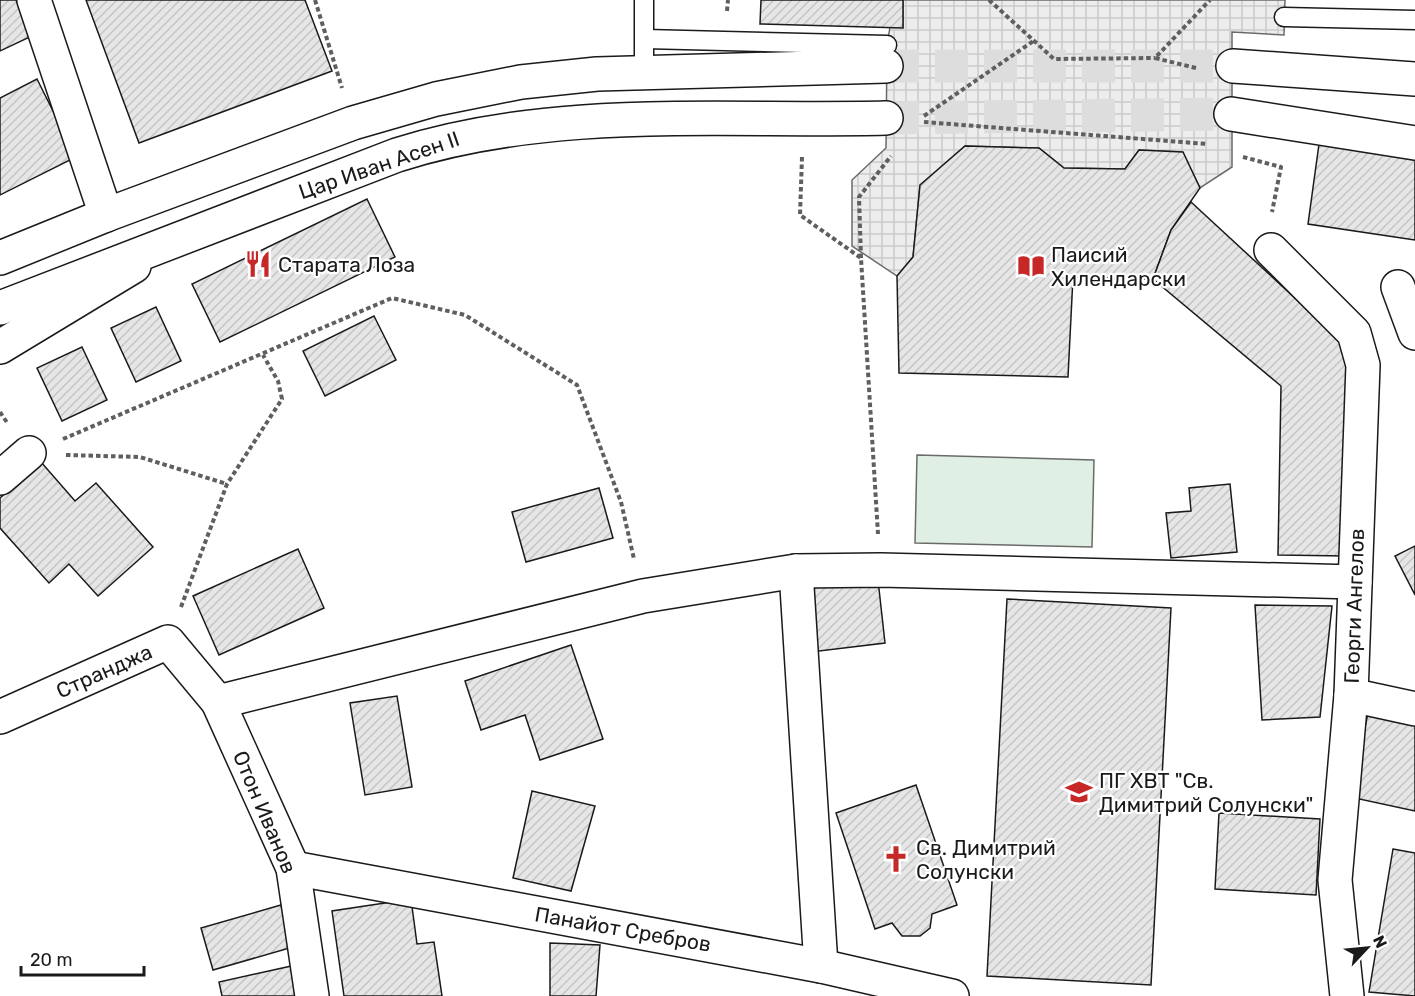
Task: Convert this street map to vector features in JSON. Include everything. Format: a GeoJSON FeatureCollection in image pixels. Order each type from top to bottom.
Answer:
{"type":"FeatureCollection","features":[{"type":"Feature","properties":{"kind":"street"},"geometry":{"type":"LineString","coordinates":[[34,0],[106,215]]}},
{"type":"Feature","properties":{"kind":"street","name":"Цар Иван Асен II"},"geometry":{"type":"LineString","coordinates":[[0,258],[106,215],[353,123],[436,99],[521,82],[597,74],[886,55]]}},
{"type":"Feature","properties":{"kind":"street"},"geometry":{"type":"LineString","coordinates":[[1219,68],[1415,79]]}},
{"type":"Feature","properties":{"kind":"street"},"geometry":{"type":"LineString","coordinates":[[1231,114],[1415,143]]}},
{"type":"Feature","properties":{"kind":"street","name":"Цар Иван Асен II"},"geometry":{"type":"LineString","coordinates":[[0,308],[397,155],[462,136],[577,120],[886,118]]}},
{"type":"Feature","properties":{"kind":"street","name":"Георги Ангелов"},"geometry":{"type":"LineString","coordinates":[[1270,235],[1354,333],[1363,364],[1351,695],[1335,880],[1347,996]]}},
{"type":"Feature","properties":{"kind":"street"},"geometry":{"type":"LineString","coordinates":[[0,347],[182,236]]}},
{"type":"Feature","properties":{"kind":"street"},"geometry":{"type":"LineString","coordinates":[[1398,287],[1415,333]]}},
{"type":"Feature","properties":{"kind":"street"},"geometry":{"type":"LineString","coordinates":[[0,478],[29,453]]}},
{"type":"Feature","properties":{"kind":"street"},"geometry":{"type":"LineString","coordinates":[[218,702],[643,596],[796,571],[881,570],[1355,582]]}},
{"type":"Feature","properties":{"kind":"street"},"geometry":{"type":"LineString","coordinates":[[796,571],[821,966]]}},
{"type":"Feature","properties":{"kind":"street","name":"Странджа"},"geometry":{"type":"LineString","coordinates":[[0,717],[168,642],[218,702]]}},
{"type":"Feature","properties":{"kind":"street"},"geometry":{"type":"LineString","coordinates":[[1351,695],[1415,709]]}},
{"type":"Feature","properties":{"kind":"street","name":"Отон Иванов"},"geometry":{"type":"LineString","coordinates":[[218,702],[292,868],[312,996]]}},
{"type":"Feature","properties":{"kind":"street","name":"Панайот Сребров"},"geometry":{"type":"LineString","coordinates":[[292,868],[821,966],[952,996]]}},
{"type":"Feature","properties":{"kind":"lane"},"geometry":{"type":"LineString","coordinates":[[644,0],[644,72]]}},
{"type":"Feature","properties":{"kind":"lane"},"geometry":{"type":"LineString","coordinates":[[1284,16],[1415,20]]}},
{"type":"Feature","properties":{"kind":"lane"},"geometry":{"type":"LineString","coordinates":[[645,39],[886,55]]}},
{"type":"Feature","properties":{"kind":"path"},"geometry":{"type":"LineString","coordinates":[[315,0],[353,123]]}},
{"type":"Feature","properties":{"kind":"path"},"geometry":{"type":"LineString","coordinates":[[989,0],[1053,59],[1155,58],[1219,68]]}},
{"type":"Feature","properties":{"kind":"path"},"geometry":{"type":"LineString","coordinates":[[1155,58],[1210,0]]}},
{"type":"Feature","properties":{"kind":"path"},"geometry":{"type":"LineString","coordinates":[[1035,40],[918,121],[1212,144]]}},
{"type":"Feature","properties":{"kind":"path"},"geometry":{"type":"LineString","coordinates":[[803,120],[800,215],[861,258]]}},
{"type":"Feature","properties":{"kind":"path"},"geometry":{"type":"LineString","coordinates":[[1232,154],[1281,167],[1270,235]]}},
{"type":"Feature","properties":{"kind":"path"},"geometry":{"type":"LineString","coordinates":[[881,570],[861,258],[860,197],[892,155]]}},
{"type":"Feature","properties":{"kind":"path"},"geometry":{"type":"LineString","coordinates":[[29,453],[263,355],[392,297],[465,315],[577,386],[621,502],[643,596]]}},
{"type":"Feature","properties":{"kind":"path"},"geometry":{"type":"LineString","coordinates":[[168,642],[227,484],[282,399],[278,381],[263,355]]}},
{"type":"Feature","properties":{"kind":"path"},"geometry":{"type":"LineString","coordinates":[[29,453],[140,457],[227,484]]}},
{"type":"Feature","properties":{"kind":"green space"},"geometry":{"type":"Polygon","coordinates":[[[917,455],[1094,460],[1092,547],[915,543],[917,455]]]}},
{"type":"Feature","properties":{"kind":"shaded area"},"geometry":{"type":"Polygon","coordinates":[[[903,0],[1285,0],[1284,35],[1232,32],[1232,167],[1200,188],[1182,152],[1139,150],[1125,169],[1064,168],[1039,148],[965,146],[920,185],[913,257],[897,276],[852,246],[852,180],[886,148],[887,45],[890,27],[903,27],[903,0]]]}},
{"type":"Feature","properties":{"kind":"building"},"geometry":{"type":"Polygon","coordinates":[[[0,0],[16,0],[32,36],[0,51],[0,0]]]}},
{"type":"Feature","properties":{"kind":"building"},"geometry":{"type":"Polygon","coordinates":[[[86,0],[305,0],[332,71],[139,143],[86,0]]]}},
{"type":"Feature","properties":{"kind":"building"},"geometry":{"type":"Polygon","coordinates":[[[761,0],[903,0],[903,28],[760,24],[761,0]]]}},
{"type":"Feature","properties":{"kind":"building"},"geometry":{"type":"Polygon","coordinates":[[[37,79],[76,157],[0,195],[0,98],[37,79]]]}},
{"type":"Feature","properties":{"kind":"building"},"geometry":{"type":"Polygon","coordinates":[[[1319,144],[1415,158],[1415,240],[1308,224],[1319,144]]]}},
{"type":"Feature","properties":{"kind":"building","name":"Паисий Хилендарски"},"geometry":{"type":"Polygon","coordinates":[[[965,146],[1039,148],[1064,168],[1125,169],[1139,150],[1183,152],[1200,188],[1171,230],[1153,279],[1073,277],[1068,377],[899,373],[897,276],[913,257],[920,185],[965,146]]]}},
{"type":"Feature","properties":{"kind":"building"},"geometry":{"type":"Polygon","coordinates":[[[367,199],[395,257],[220,342],[192,284],[367,199]]]}},
{"type":"Feature","properties":{"kind":"building"},"geometry":{"type":"Polygon","coordinates":[[[1191,202],[1348,347],[1346,556],[1278,555],[1281,386],[1153,279],[1171,230],[1191,202]]]}},
{"type":"Feature","properties":{"kind":"building"},"geometry":{"type":"Polygon","coordinates":[[[156,307],[181,361],[136,382],[111,328],[156,307]]]}},
{"type":"Feature","properties":{"kind":"building"},"geometry":{"type":"Polygon","coordinates":[[[374,316],[396,360],[325,396],[303,351],[374,316]]]}},
{"type":"Feature","properties":{"kind":"building"},"geometry":{"type":"Polygon","coordinates":[[[82,347],[107,400],[62,421],[37,368],[82,347]]]}},
{"type":"Feature","properties":{"kind":"building"},"geometry":{"type":"Polygon","coordinates":[[[41,462],[75,501],[96,483],[153,547],[98,596],[69,564],[49,583],[0,528],[0,498],[41,462]]]}},
{"type":"Feature","properties":{"kind":"building"},"geometry":{"type":"Polygon","coordinates":[[[1230,484],[1237,552],[1171,558],[1166,513],[1191,511],[1189,488],[1230,484]]]}},
{"type":"Feature","properties":{"kind":"building"},"geometry":{"type":"Polygon","coordinates":[[[599,488],[613,538],[526,562],[512,512],[599,488]]]}},
{"type":"Feature","properties":{"kind":"building"},"geometry":{"type":"Polygon","coordinates":[[[1415,546],[1415,595],[1395,556],[1415,546]]]}},
{"type":"Feature","properties":{"kind":"building"},"geometry":{"type":"Polygon","coordinates":[[[298,549],[324,608],[219,655],[193,596],[298,549]]]}},
{"type":"Feature","properties":{"kind":"building"},"geometry":{"type":"Polygon","coordinates":[[[878,580],[885,643],[811,652],[804,589],[878,580]]]}},
{"type":"Feature","properties":{"kind":"building","name":"ПГ ХВТ \"Св. Димитрий Солунски\""},"geometry":{"type":"Polygon","coordinates":[[[1007,599],[1171,608],[1151,985],[987,976],[1007,599]]]}},
{"type":"Feature","properties":{"kind":"building"},"geometry":{"type":"Polygon","coordinates":[[[1255,605],[1332,606],[1320,717],[1262,720],[1255,605]]]}},
{"type":"Feature","properties":{"kind":"building"},"geometry":{"type":"Polygon","coordinates":[[[571,645],[603,739],[540,760],[525,715],[481,730],[465,681],[571,645]]]}},
{"type":"Feature","properties":{"kind":"building"},"geometry":{"type":"Polygon","coordinates":[[[397,696],[412,787],[365,795],[350,703],[397,696]]]}},
{"type":"Feature","properties":{"kind":"building"},"geometry":{"type":"Polygon","coordinates":[[[1368,713],[1415,723],[1415,811],[1350,797],[1368,713]]]}},
{"type":"Feature","properties":{"kind":"building","name":"Св. Димитрий Солунски"},"geometry":{"type":"Polygon","coordinates":[[[916,785],[957,905],[932,914],[930,928],[920,936],[902,936],[892,923],[875,929],[836,813],[916,785]]]}},
{"type":"Feature","properties":{"kind":"building"},"geometry":{"type":"Polygon","coordinates":[[[532,791],[595,806],[571,891],[513,878],[532,791]]]}},
{"type":"Feature","properties":{"kind":"building"},"geometry":{"type":"Polygon","coordinates":[[[1219,813],[1320,819],[1316,895],[1215,889],[1219,813]]]}},
{"type":"Feature","properties":{"kind":"building"},"geometry":{"type":"Polygon","coordinates":[[[1393,849],[1415,853],[1415,996],[1369,992],[1393,849]]]}},
{"type":"Feature","properties":{"kind":"building"},"geometry":{"type":"Polygon","coordinates":[[[411,899],[417,944],[434,942],[442,996],[344,996],[332,911],[411,899]]]}},
{"type":"Feature","properties":{"kind":"building"},"geometry":{"type":"Polygon","coordinates":[[[281,905],[293,947],[213,970],[201,928],[281,905]]]}},
{"type":"Feature","properties":{"kind":"building"},"geometry":{"type":"Polygon","coordinates":[[[550,943],[600,945],[596,996],[550,996],[550,943]]]}},
{"type":"Feature","properties":{"kind":"building"},"geometry":{"type":"Polygon","coordinates":[[[296,965],[302,996],[222,996],[219,982],[296,965]]]}},
{"type":"Feature","properties":{"kind":"tunnel"},"geometry":{"type":"LineString","coordinates":[[886,66],[1233,66]]}},
{"type":"Feature","properties":{"kind":"tunnel"},"geometry":{"type":"LineString","coordinates":[[886,118],[1231,114]]}},
{"type":"Feature","properties":{"kind":"place","name":"Старата Лоза"},"geometry":{"type":"Point","coordinates":[258,264]}},
{"type":"Feature","properties":{"kind":"place","name":"Паисий Хилендарски"},"geometry":{"type":"Point","coordinates":[1031,266]}},
{"type":"Feature","properties":{"kind":"place","name":"ПГ ХВТ \"Св. Димитрий Солунски\""},"geometry":{"type":"Point","coordinates":[1079,792]}},
{"type":"Feature","properties":{"kind":"place","name":"Св. Димитрий Солунски"},"geometry":{"type":"Point","coordinates":[896,859]}}]}
